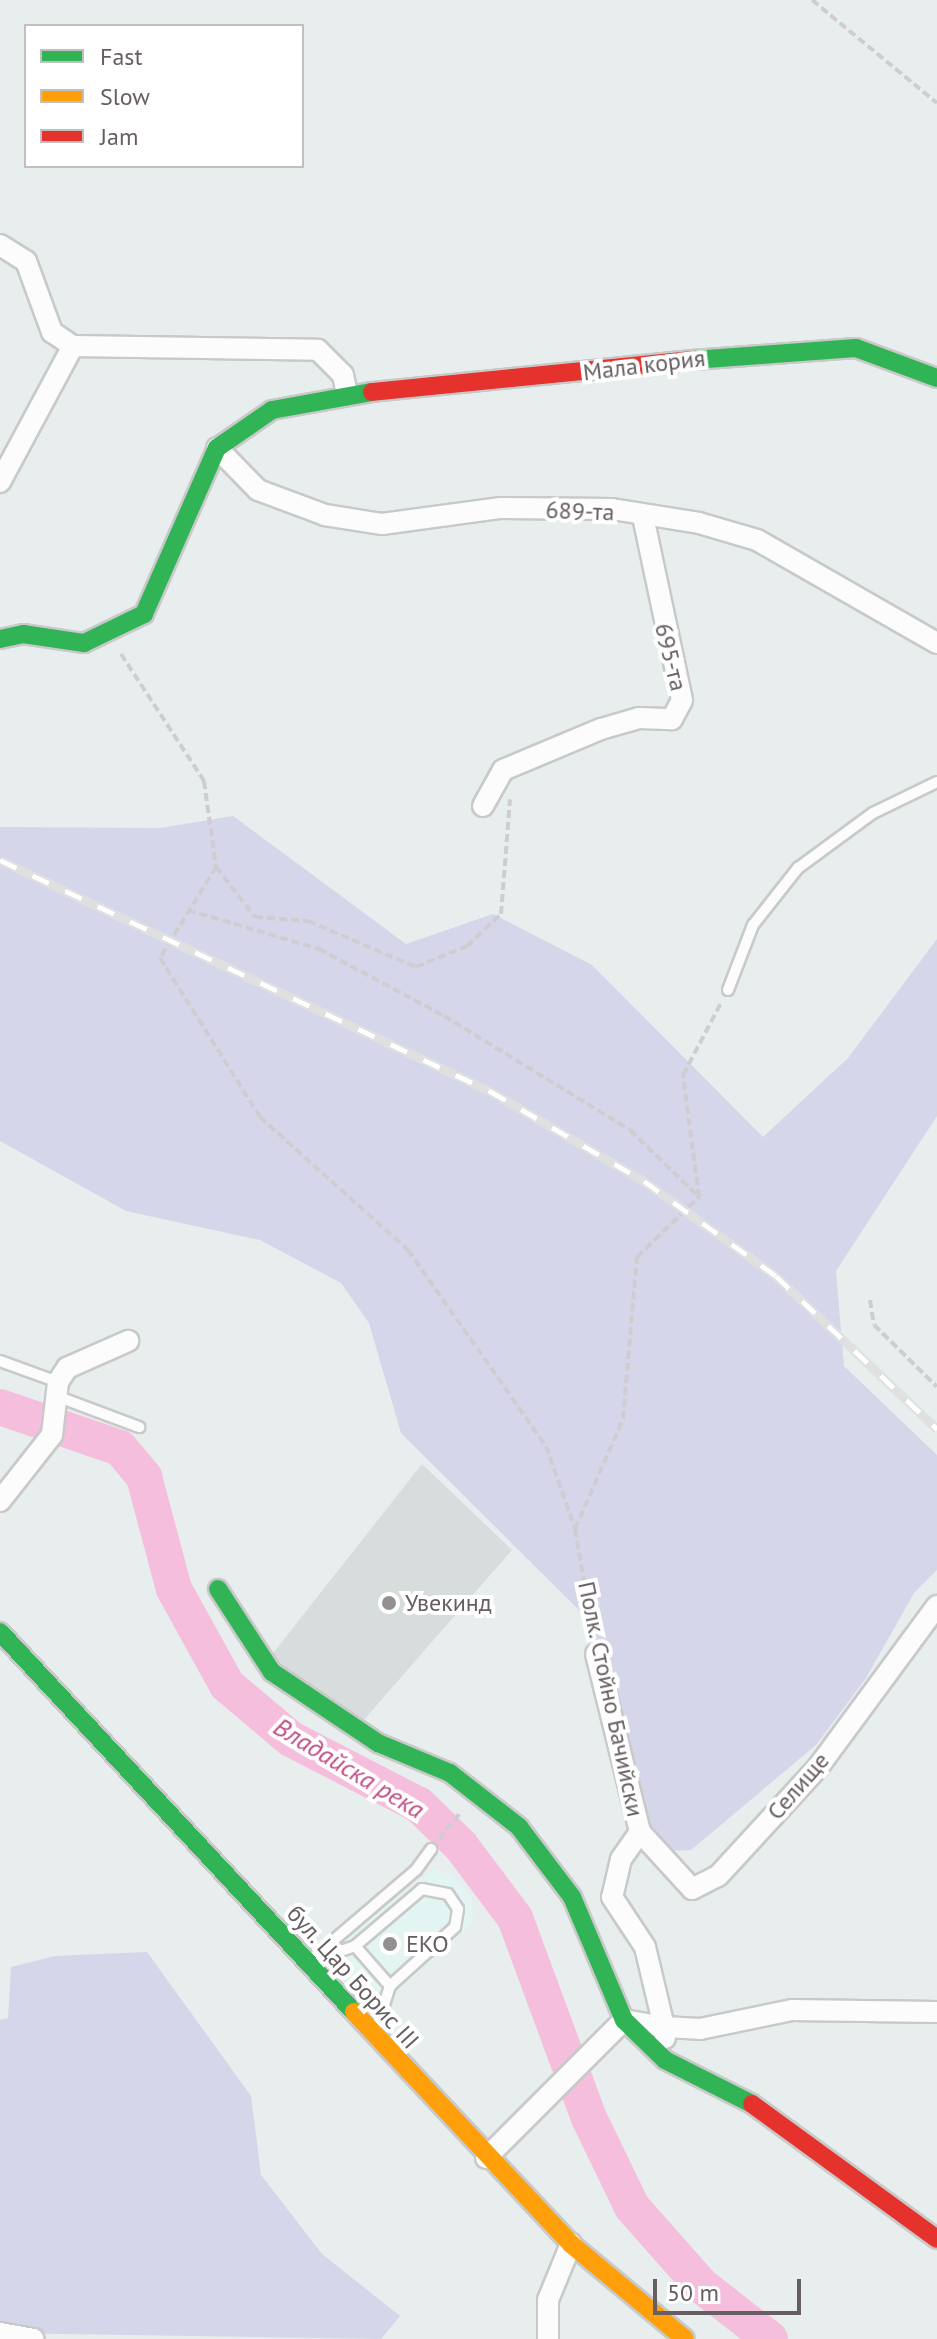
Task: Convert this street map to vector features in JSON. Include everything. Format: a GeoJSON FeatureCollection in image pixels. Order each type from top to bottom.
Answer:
{"type":"FeatureCollection","features":[{"type":"Feature","properties":{"kind":"street"},"geometry":{"type":"LineString","coordinates":[[0,245],[26,261],[52,332],[73,346],[318,350],[343,375],[347,394]]}},
{"type":"Feature","properties":{"kind":"street"},"geometry":{"type":"LineString","coordinates":[[0,482],[73,346]]}},
{"type":"Feature","properties":{"kind":"street","name":"Мала кория"},"geometry":{"type":"LineString","coordinates":[[217,448],[272,410],[347,394],[456,389],[800,349],[856,348],[937,378]]}},
{"type":"Feature","properties":{"kind":"street"},"geometry":{"type":"LineString","coordinates":[[0,639],[109,637],[144,614],[163,583],[217,448]]}},
{"type":"Feature","properties":{"kind":"street","name":"689-та"},"geometry":{"type":"LineString","coordinates":[[217,448],[258,490],[325,515],[382,524],[501,508],[643,517],[757,540],[937,643]]}},
{"type":"Feature","properties":{"kind":"street","name":"695-та"},"geometry":{"type":"LineString","coordinates":[[503,770],[601,729],[639,718],[672,719],[682,700],[643,517]]}},
{"type":"Feature","properties":{"kind":"street"},"geometry":{"type":"LineString","coordinates":[[483,806],[503,770]]}},
{"type":"Feature","properties":{"kind":"street"},"geometry":{"type":"LineString","coordinates":[[0,1501],[52,1435],[57,1389],[84,1356],[128,1341]]}},
{"type":"Feature","properties":{"kind":"street"},"geometry":{"type":"LineString","coordinates":[[218,1589],[272,1672],[378,1743],[450,1773],[519,1827],[572,1897],[624,2020],[665,2060],[770,2113],[937,2239]]}},
{"type":"Feature","properties":{"kind":"street","name":"Селище"},"geometry":{"type":"LineString","coordinates":[[640,1832],[692,1889],[718,1876],[819,1766],[937,1606]]}},
{"type":"Feature","properties":{"kind":"street","name":"бул. Цар Борис III"},"geometry":{"type":"LineString","coordinates":[[0,1632],[486,2158],[571,2244],[685,2339]]}},
{"type":"Feature","properties":{"kind":"street","name":"Полк. Стойно Бачийски"},"geometry":{"type":"LineString","coordinates":[[596,1654],[640,1832],[621,1859],[612,1897],[645,1947],[664,2027],[665,2060]]}},
{"type":"Feature","properties":{"kind":"street"},"geometry":{"type":"LineString","coordinates":[[624,2020],[664,2027],[727,2025],[792,2010],[937,2012]]}},
{"type":"Feature","properties":{"kind":"street"},"geometry":{"type":"LineString","coordinates":[[486,2158],[624,2020]]}},
{"type":"Feature","properties":{"kind":"street"},"geometry":{"type":"LineString","coordinates":[[548,2339],[548,2300],[571,2244]]}},
{"type":"Feature","properties":{"kind":"street"},"geometry":{"type":"LineString","coordinates":[[0,2333],[33,2339]]}},
{"type":"Feature","properties":{"kind":"lane"},"geometry":{"type":"LineString","coordinates":[[728,990],[753,925],[798,868],[873,813],[937,782]]}},
{"type":"Feature","properties":{"kind":"lane"},"geometry":{"type":"LineString","coordinates":[[0,1361],[139,1427]]}},
{"type":"Feature","properties":{"kind":"lane"},"geometry":{"type":"LineString","coordinates":[[307,1963],[416,1870],[431,1849]]}},
{"type":"Feature","properties":{"kind":"lane"},"geometry":{"type":"LineString","coordinates":[[307,1963],[355,1946],[414,1894],[431,1888],[448,1894],[458,1909],[455,1927],[390,1986],[374,2035]]}},
{"type":"Feature","properties":{"kind":"lane"},"geometry":{"type":"LineString","coordinates":[[355,1946],[390,1986]]}},
{"type":"Feature","properties":{"kind":"path"},"geometry":{"type":"LineString","coordinates":[[812,0],[937,103]]}},
{"type":"Feature","properties":{"kind":"path"},"geometry":{"type":"LineString","coordinates":[[109,637],[204,781],[216,867],[255,917],[308,921],[416,967],[467,946],[501,914],[514,817],[503,770]]}},
{"type":"Feature","properties":{"kind":"path"},"geometry":{"type":"LineString","coordinates":[[216,867],[188,910],[319,949],[444,1016],[630,1130],[699,1197]]}},
{"type":"Feature","properties":{"kind":"path","name":"Полк. Стойно Бачийски"},"geometry":{"type":"LineString","coordinates":[[188,910],[160,958],[260,1117],[408,1250],[546,1446],[575,1529],[596,1654]]}},
{"type":"Feature","properties":{"kind":"path"},"geometry":{"type":"LineString","coordinates":[[699,1197],[683,1075],[728,990]]}},
{"type":"Feature","properties":{"kind":"path"},"geometry":{"type":"LineString","coordinates":[[575,1529],[623,1419],[637,1257],[699,1197]]}},
{"type":"Feature","properties":{"kind":"path"},"geometry":{"type":"LineString","coordinates":[[870,1300],[874,1325],[937,1387]]}},
{"type":"Feature","properties":{"kind":"path"},"geometry":{"type":"LineString","coordinates":[[431,1849],[459,1814]]}},
{"type":"Feature","properties":{"kind":"shaded area"},"geometry":{"type":"Polygon","coordinates":[[[233,816],[406,944],[493,914],[592,965],[763,1137],[848,1058],[937,939],[937,1116],[836,1271],[844,1366],[937,1455],[937,1570],[914,1593],[866,1678],[816,1745],[691,1850],[664,1851],[641,1823],[592,1623],[401,1433],[369,1323],[341,1283],[260,1240],[126,1211],[0,1141],[0,827],[160,828],[233,816]]]}},
{"type":"Feature","properties":{"kind":"shaded area","name":"Увекинд"},"geometry":{"type":"Polygon","coordinates":[[[422,1464],[512,1550],[362,1722],[270,1657],[422,1464]]]}},
{"type":"Feature","properties":{"kind":"shaded area"},"geometry":{"type":"Polygon","coordinates":[[[434,1869],[453,1876],[472,1898],[473,1923],[377,2010],[327,1952],[434,1869]]]}},
{"type":"Feature","properties":{"kind":"shaded area"},"geometry":{"type":"Polygon","coordinates":[[[147,1952],[251,2096],[261,2175],[322,2254],[400,2316],[381,2339],[0,2333],[0,2020],[8,2018],[11,1967],[55,1956],[147,1952]]]}},
{"type":"Feature","properties":{"kind":"waterway","name":"Владайска река"},"geometry":{"type":"LineString","coordinates":[[0,1407],[120,1448],[144,1477],[174,1589],[227,1685],[291,1739],[419,1805],[461,1846],[515,1918],[589,2118],[632,2207],[702,2286],[770,2339]]}},
{"type":"Feature","properties":{"kind":"railway"},"geometry":{"type":"LineString","coordinates":[[0,860],[490,1091],[644,1181],[776,1276],[937,1429]]}},
{"type":"Feature","properties":{"kind":"traffic: fast"},"geometry":{"type":"LineString","coordinates":[[693,360],[856,348],[937,378]]}},
{"type":"Feature","properties":{"kind":"traffic: fast"},"geometry":{"type":"LineString","coordinates":[[0,639],[23,634],[84,643],[144,614],[217,448],[272,410],[372,392]]}},
{"type":"Feature","properties":{"kind":"traffic: fast"},"geometry":{"type":"LineString","coordinates":[[218,1589],[272,1672],[378,1743],[450,1773],[519,1827],[572,1897],[624,2020],[665,2060],[752,2104]]}},
{"type":"Feature","properties":{"kind":"traffic: fast"},"geometry":{"type":"LineString","coordinates":[[0,1632],[354,2012]]}},
{"type":"Feature","properties":{"kind":"traffic: slow"},"geometry":{"type":"LineString","coordinates":[[354,2012],[571,2244],[685,2339]]}},
{"type":"Feature","properties":{"kind":"traffic: jam"},"geometry":{"type":"LineString","coordinates":[[372,392],[693,360]]}},
{"type":"Feature","properties":{"kind":"traffic: jam"},"geometry":{"type":"LineString","coordinates":[[752,2104],[937,2239]]}},
{"type":"Feature","properties":{"kind":"place","name":"Увекинд"},"geometry":{"type":"Point","coordinates":[389,1603]}},
{"type":"Feature","properties":{"kind":"place","name":"EKO"},"geometry":{"type":"Point","coordinates":[390,1944]}}]}
